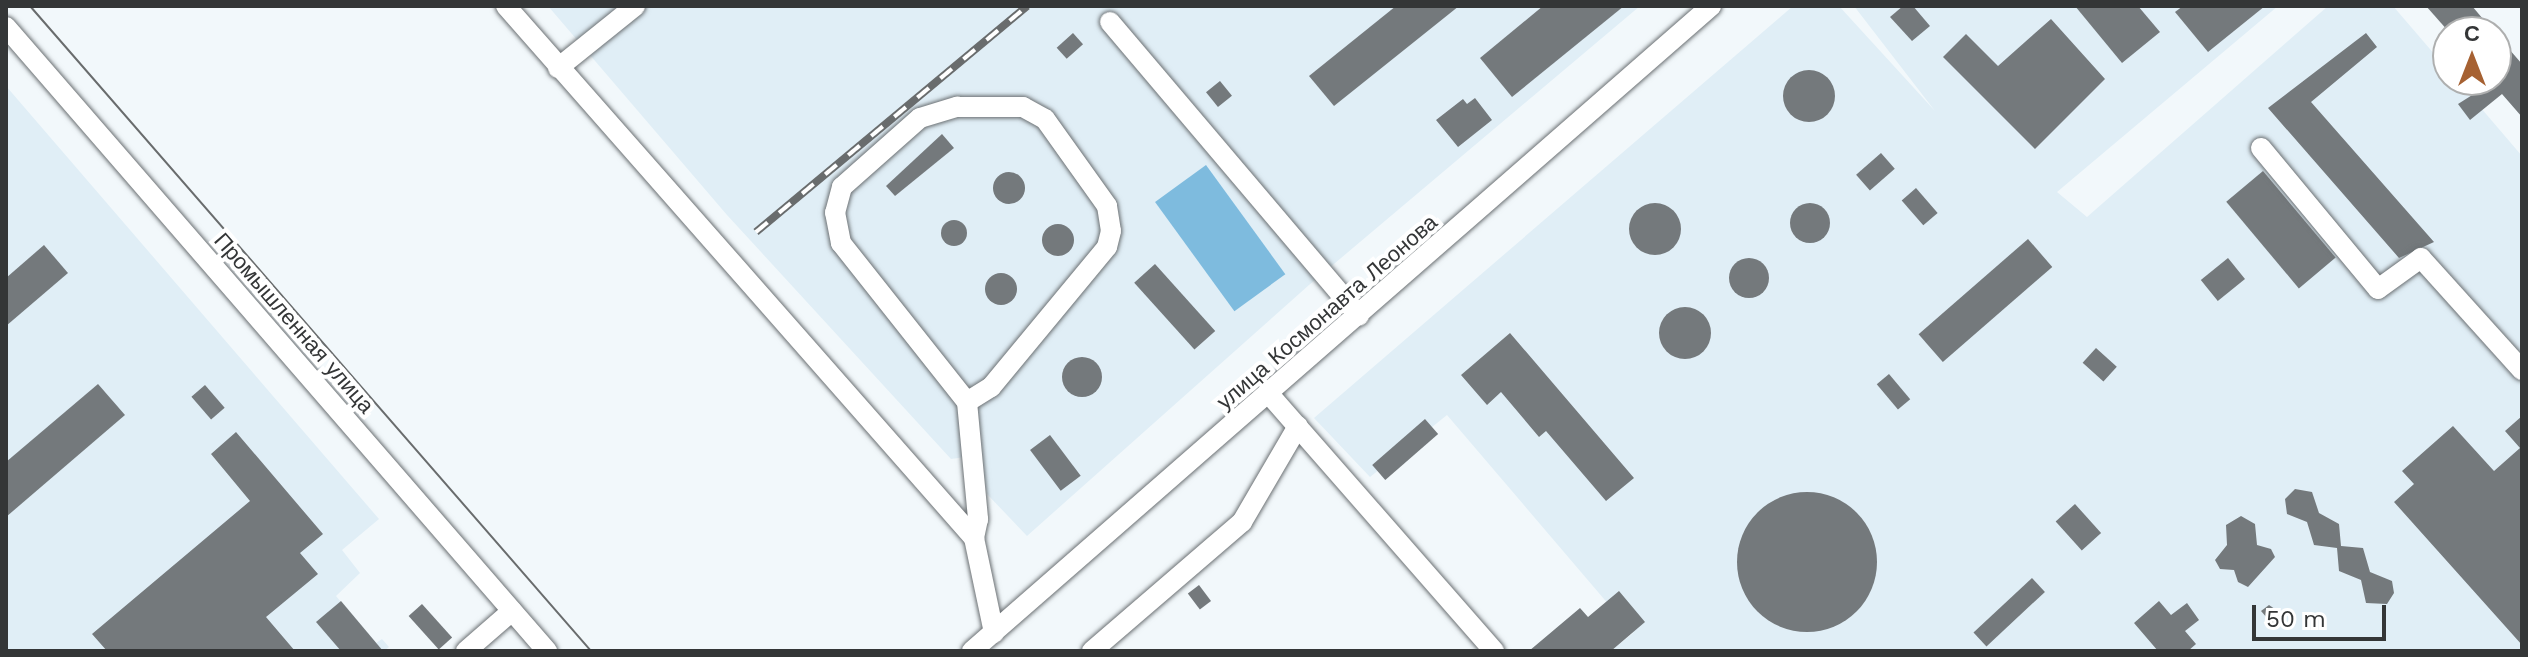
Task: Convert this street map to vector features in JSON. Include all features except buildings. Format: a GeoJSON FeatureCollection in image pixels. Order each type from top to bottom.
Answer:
{"type":"FeatureCollection","features":[{"type":"Feature","properties":{"kind":"street"},"geometry":{"type":"LineString","coordinates":[[506,6],[974,538]]}},
{"type":"Feature","properties":{"kind":"street"},"geometry":{"type":"LineString","coordinates":[[558,68],[635,6]]}},
{"type":"Feature","properties":{"kind":"street","name":"улица Космонавта Леонова"},"geometry":{"type":"LineString","coordinates":[[972,651],[1711,6]]}},
{"type":"Feature","properties":{"kind":"street"},"geometry":{"type":"LineString","coordinates":[[1110,22],[1359,316]]}},
{"type":"Feature","properties":{"kind":"street","name":"Промышленная улица"},"geometry":{"type":"LineString","coordinates":[[6,27],[547,651]]}},
{"type":"Feature","properties":{"kind":"street"},"geometry":{"type":"LineString","coordinates":[[967,402],[991,387],[1107,247],[1111,231],[1107,206],[1045,119],[1023,107],[957,107],[920,118],[842,187],[835,213],[841,243],[967,402],[978,519],[974,538],[994,633]]}},
{"type":"Feature","properties":{"kind":"street"},"geometry":{"type":"LineString","coordinates":[[2261,148],[2378,289],[2421,258],[2522,370]]}},
{"type":"Feature","properties":{"kind":"street"},"geometry":{"type":"LineString","coordinates":[[1269,394],[1494,651]]}},
{"type":"Feature","properties":{"kind":"street"},"geometry":{"type":"LineString","coordinates":[[1092,651],[1242,522],[1298,426]]}},
{"type":"Feature","properties":{"kind":"street"},"geometry":{"type":"LineString","coordinates":[[466,651],[512,611]]}},
{"type":"Feature","properties":{"kind":"shaded area"},"geometry":{"type":"Polygon","coordinates":[[[548,6],[1640,6],[1309,285],[1027,536],[987,494],[980,455],[951,459],[727,215],[548,6]]]}},
{"type":"Feature","properties":{"kind":"shaded area"},"geometry":{"type":"Polygon","coordinates":[[[1793,6],[1839,6],[1935,111],[1854,6],[2278,6],[2057,192],[2087,217],[2328,6],[2393,6],[2432,51],[2432,96],[2471,96],[2522,156],[2522,651],[1611,651],[1633,633],[1447,415],[1370,477],[1314,418],[1793,6]]]}},
{"type":"Feature","properties":{"kind":"shaded area"},"geometry":{"type":"Polygon","coordinates":[[[6,86],[379,519],[342,550],[360,573],[336,596],[376,643],[382,639],[389,647],[384,651],[6,651],[6,86]]]}},
{"type":"Feature","properties":{"kind":"water"},"geometry":{"type":"Polygon","coordinates":[[[1206,165],[1285,274],[1234,311],[1155,202],[1206,165]]]}},
{"type":"Feature","properties":{"kind":"tram line"},"geometry":{"type":"LineString","coordinates":[[30,6],[591,651]]}},
{"type":"Feature","properties":{"kind":"railway"},"geometry":{"type":"LineString","coordinates":[[756,232],[1027,6]]}}]}
